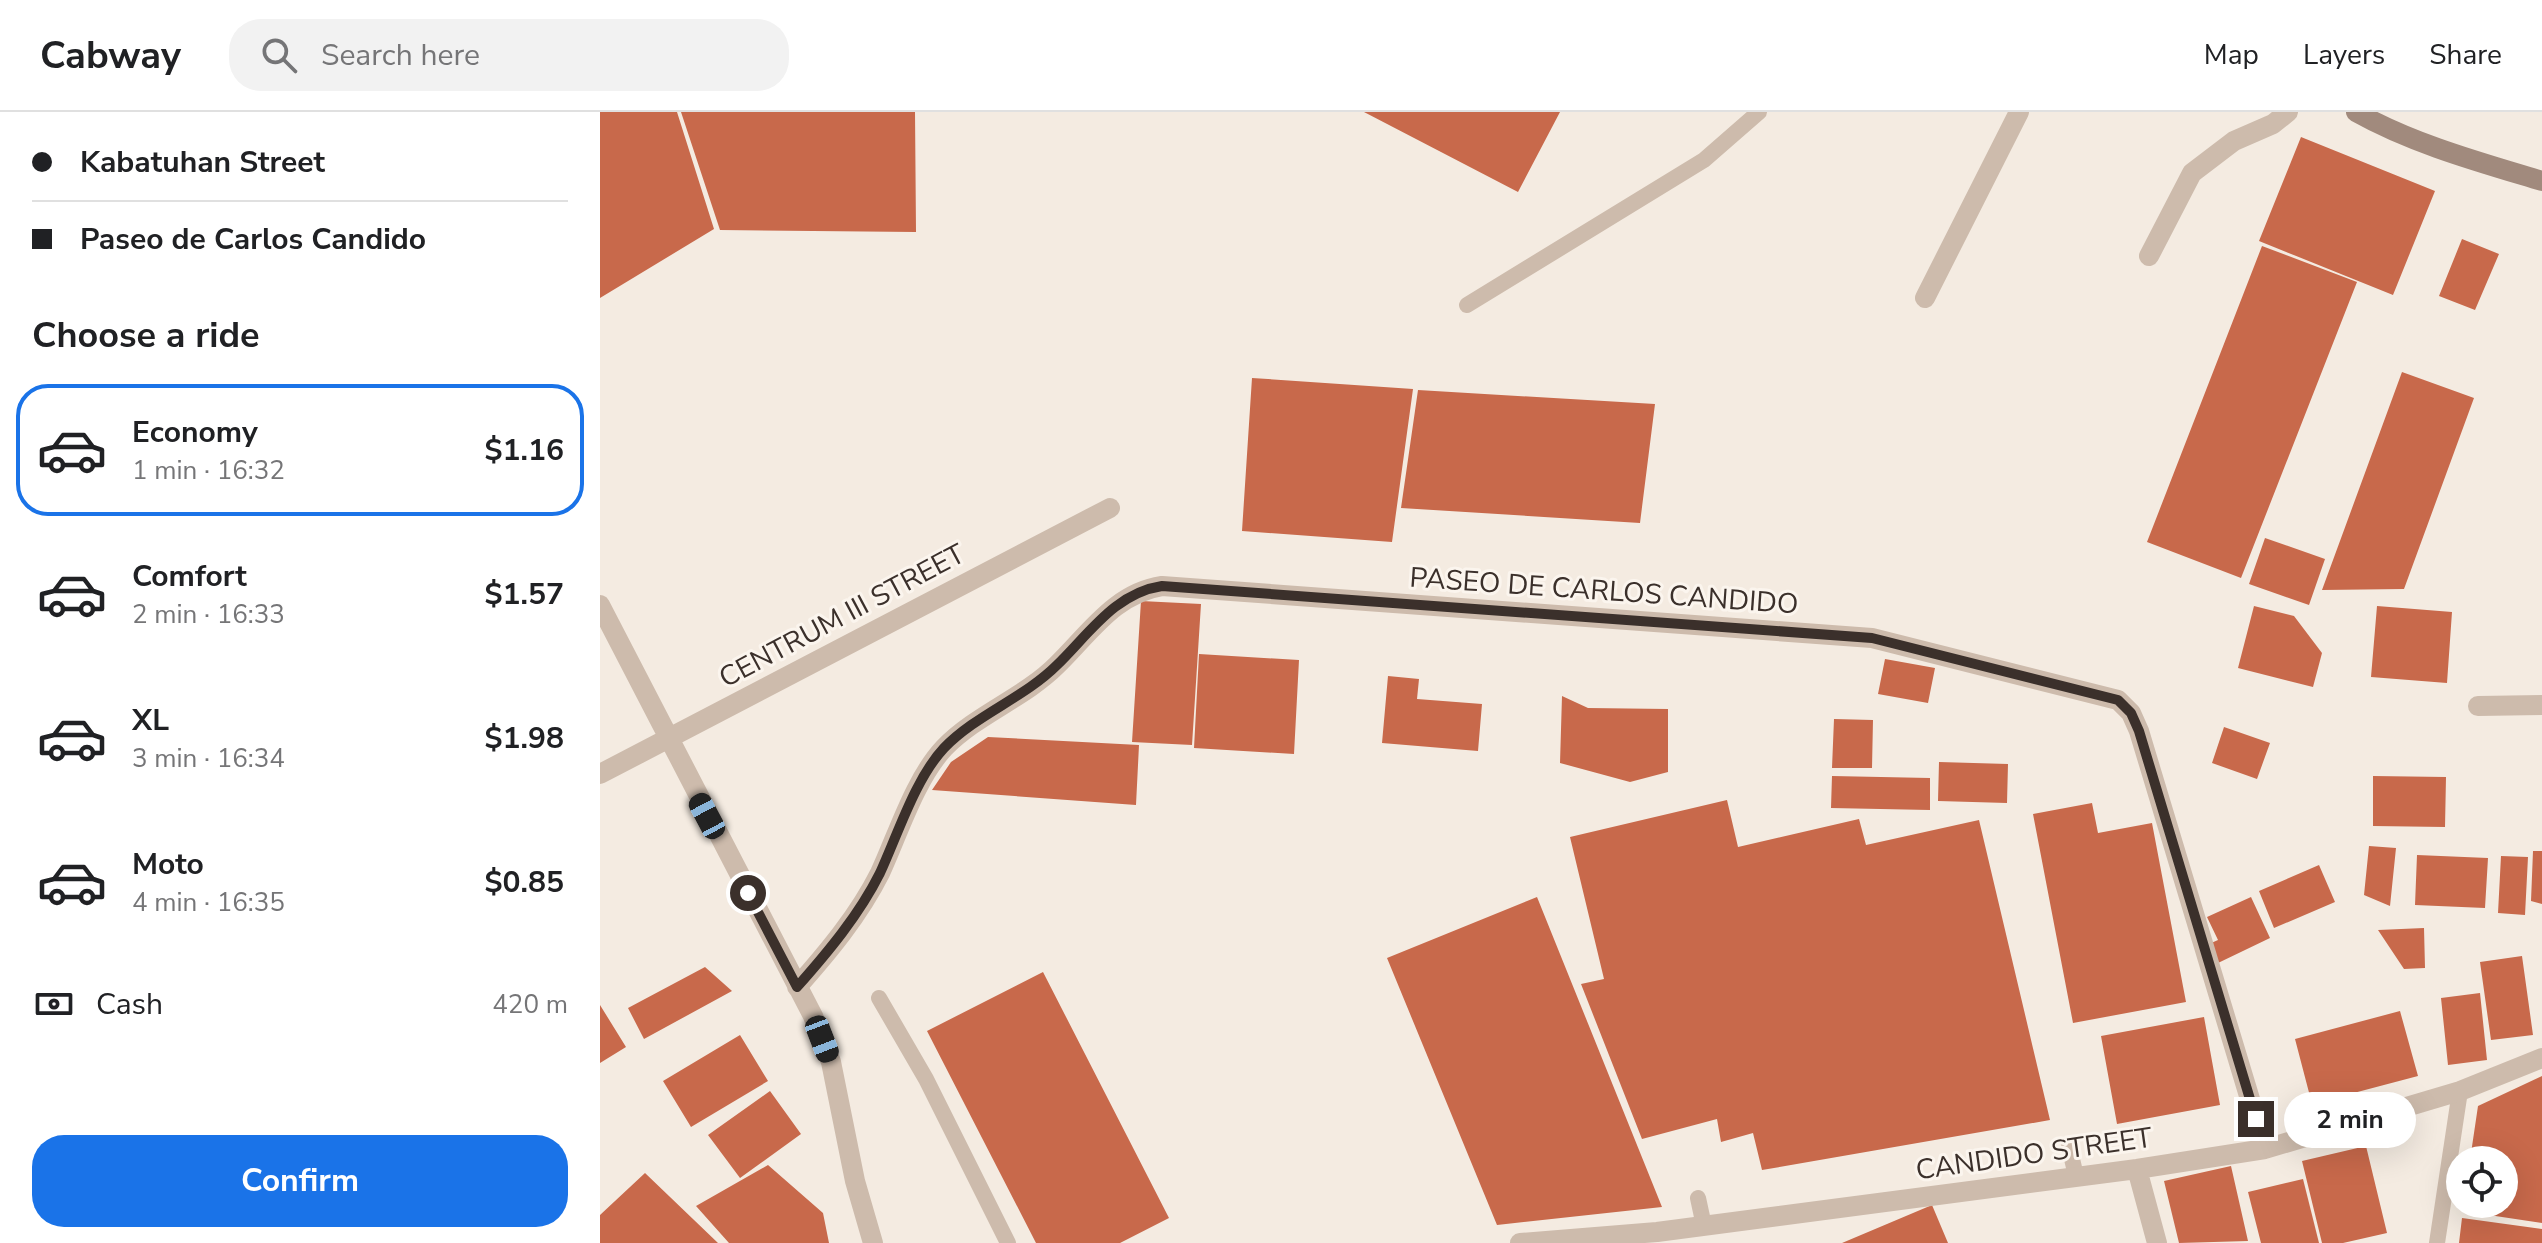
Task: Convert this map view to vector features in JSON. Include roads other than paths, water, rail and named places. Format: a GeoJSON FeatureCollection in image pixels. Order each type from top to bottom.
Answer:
{"type":"FeatureCollection","features":[{"type":"Feature","properties":{"kind":"main road"},"geometry":{"type":"LineString","coordinates":[[2356,112],[2475,161],[2542,181]]}},
{"type":"Feature","properties":{"kind":"street"},"geometry":{"type":"LineString","coordinates":[[1925,298],[2019,112]]}},
{"type":"Feature","properties":{"kind":"street"},"geometry":{"type":"LineString","coordinates":[[2149,256],[2192,173],[2234,141],[2273,124],[2288,112]]}},
{"type":"Feature","properties":{"kind":"street","name":"CENTRUM III STREET"},"geometry":{"type":"LineString","coordinates":[[600,774],[1110,508]]}},
{"type":"Feature","properties":{"kind":"street","name":"PASEO DE CARLOS CANDIDO"},"geometry":{"type":"LineString","coordinates":[[797,987],[837,942],[878,876],[913,797],[943,750],[980,717],[1054,668],[1115,605],[1143,589],[1162,586],[1872,638],[2118,700],[2131,713],[2144,745],[2265,1149]]}},
{"type":"Feature","properties":{"kind":"street"},"geometry":{"type":"LineString","coordinates":[[600,605],[813,1016],[831,1062],[855,1181],[873,1243]]}},
{"type":"Feature","properties":{"kind":"street"},"geometry":{"type":"LineString","coordinates":[[2478,706],[2542,705]]}},
{"type":"Feature","properties":{"kind":"street","name":"CANDIDO STREET"},"geometry":{"type":"LineString","coordinates":[[1520,1243],[1659,1238],[1704,1226],[2137,1169],[2265,1149],[2460,1091],[2542,1058]]}},
{"type":"Feature","properties":{"kind":"street"},"geometry":{"type":"LineString","coordinates":[[2137,1169],[2157,1243]]}},
{"type":"Feature","properties":{"kind":"lane"},"geometry":{"type":"LineString","coordinates":[[1467,305],[1704,160],[1759,112]]}},
{"type":"Feature","properties":{"kind":"lane"},"geometry":{"type":"LineString","coordinates":[[879,998],[926,1079],[1008,1243]]}},
{"type":"Feature","properties":{"kind":"lane"},"geometry":{"type":"LineString","coordinates":[[2437,1243],[2460,1091]]}},
{"type":"Feature","properties":{"kind":"lane"},"geometry":{"type":"LineString","coordinates":[[2069,1146],[2076,1176]]}},
{"type":"Feature","properties":{"kind":"lane"},"geometry":{"type":"LineString","coordinates":[[1698,1198],[1704,1226]]}}]}
